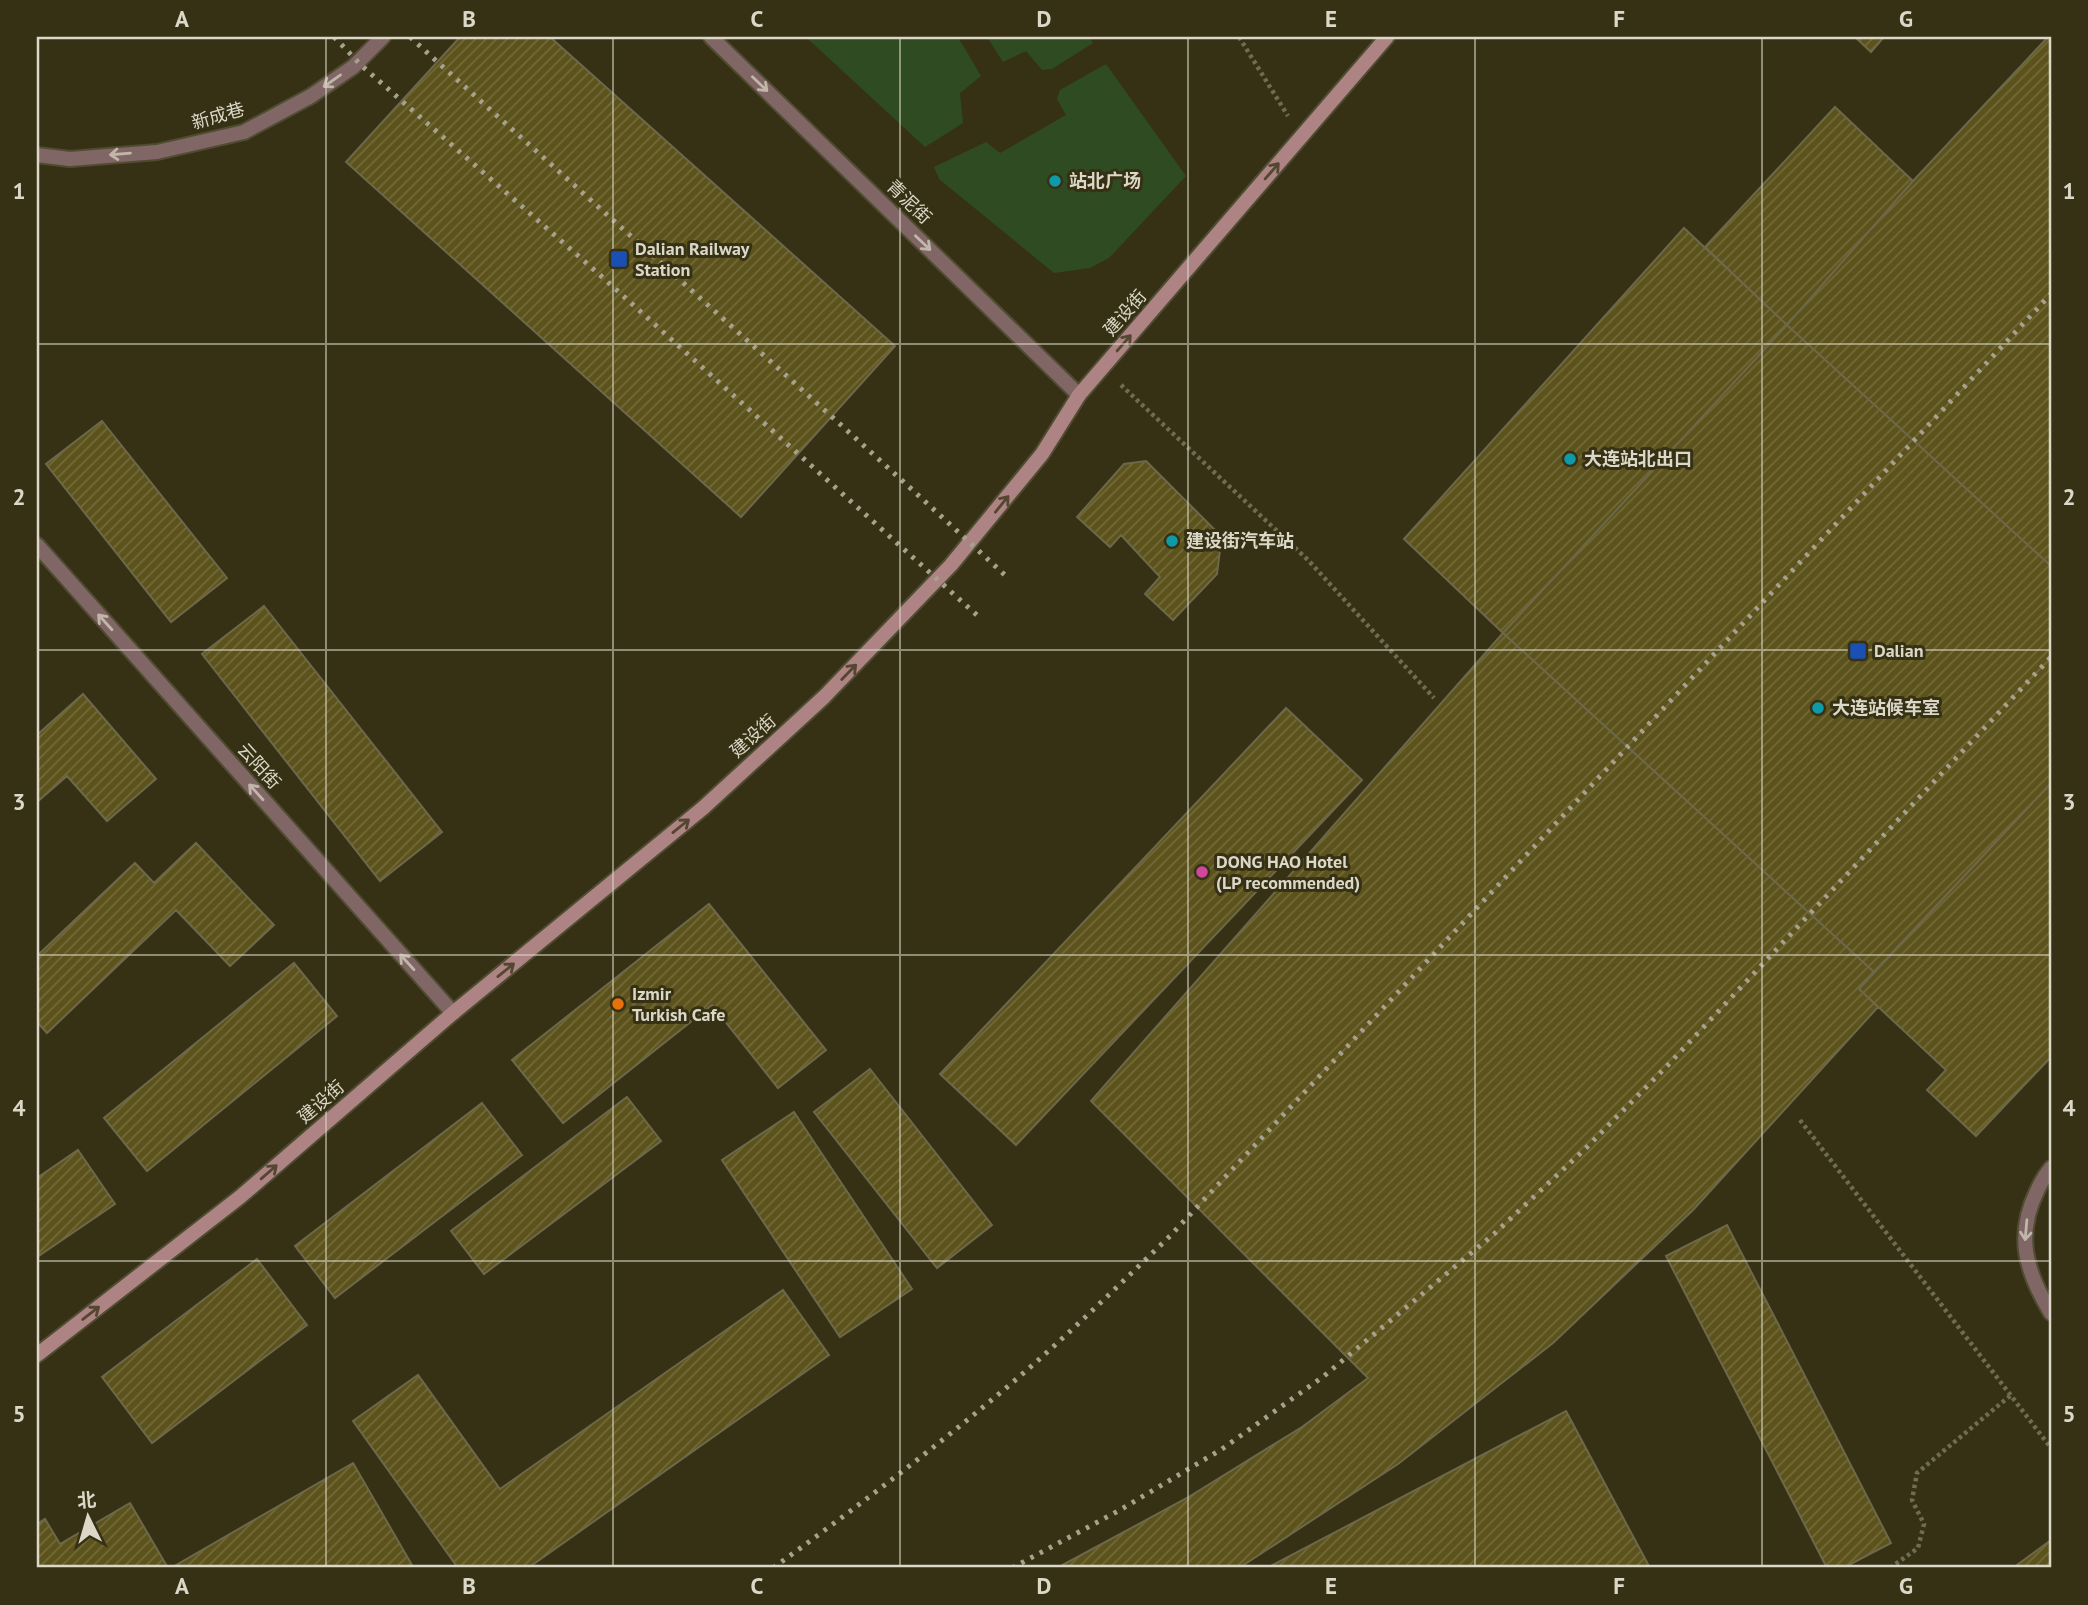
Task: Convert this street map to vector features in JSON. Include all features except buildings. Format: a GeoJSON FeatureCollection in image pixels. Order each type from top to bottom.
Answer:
{"type":"FeatureCollection","features":[{"type":"Feature","properties":{"kind":"main road","name":"建设街"},"geometry":{"type":"LineString","coordinates":[[37,1355],[240,1197],[453,1013],[703,808],[824,697],[951,565],[1042,454],[1080,395],[1387,37]]}},
{"type":"Feature","properties":{"kind":"street","name":"新成巷"},"geometry":{"type":"LineString","coordinates":[[37,155],[71,159],[157,152],[244,132],[311,96],[353,66],[383,37]]}},
{"type":"Feature","properties":{"kind":"street","name":"青泥街"},"geometry":{"type":"LineString","coordinates":[[711,37],[1080,395]]}},
{"type":"Feature","properties":{"kind":"street","name":"云阳街"},"geometry":{"type":"LineString","coordinates":[[37,545],[453,1013]]}},
{"type":"Feature","properties":{"kind":"street"},"geometry":{"type":"LineString","coordinates":[[2051,1168],[2045,1174],[2028,1210],[2025,1246],[2035,1287],[2051,1313]]}},
{"type":"Feature","properties":{"kind":"path"},"geometry":{"type":"LineString","coordinates":[[1239,37],[1301,138]]}},
{"type":"Feature","properties":{"kind":"path"},"geometry":{"type":"LineString","coordinates":[[1103,368],[1308,560],[1434,698]]}},
{"type":"Feature","properties":{"kind":"path"},"geometry":{"type":"LineString","coordinates":[[1800,1120],[2051,1448]]}},
{"type":"Feature","properties":{"kind":"path"},"geometry":{"type":"LineString","coordinates":[[1890,1568],[1918,1548],[1924,1524],[1912,1500],[1917,1473],[2011,1395]]}},
{"type":"Feature","properties":{"kind":"green space"},"geometry":{"type":"Polygon","coordinates":[[[958,37],[981,76],[960,93],[963,123],[925,147],[808,39],[958,37]]]}},
{"type":"Feature","properties":{"kind":"green space"},"geometry":{"type":"Polygon","coordinates":[[[987,37],[1089,37],[1093,43],[1052,69],[1042,70],[1026,51],[1003,62],[987,37]]]}},
{"type":"Feature","properties":{"kind":"green space"},"geometry":{"type":"Polygon","coordinates":[[[1106,64],[1186,176],[1109,258],[1090,268],[1054,273],[939,179],[934,167],[986,142],[1000,153],[1066,115],[1057,99],[1060,90],[1106,64]]]}},
{"type":"Feature","properties":{"kind":"railway"},"geometry":{"type":"LineString","coordinates":[[334,37],[362,66],[600,275],[979,617]]}},
{"type":"Feature","properties":{"kind":"railway"},"geometry":{"type":"LineString","coordinates":[[410,37],[1008,578]]}},
{"type":"Feature","properties":{"kind":"railway"},"geometry":{"type":"LineString","coordinates":[[773,1568],[891,1480],[1006,1388],[1069,1333],[1170,1236],[2051,294]]}},
{"type":"Feature","properties":{"kind":"railway"},"geometry":{"type":"LineString","coordinates":[[1012,1568],[1120,1510],[1222,1449],[1324,1376],[1494,1234],[1586,1148],[1667,1066],[2051,657]]}},
{"type":"Feature","properties":{"kind":"place","name":"站北广场"},"geometry":{"type":"Point","coordinates":[1055,181]}},
{"type":"Feature","properties":{"kind":"place","name":"Dalian Railway Station"},"geometry":{"type":"Point","coordinates":[619,259]}},
{"type":"Feature","properties":{"kind":"place","name":"大连站北出口"},"geometry":{"type":"Point","coordinates":[1570,459]}},
{"type":"Feature","properties":{"kind":"place","name":"建设街汽车站"},"geometry":{"type":"Point","coordinates":[1172,541]}},
{"type":"Feature","properties":{"kind":"place","name":"Dalian"},"geometry":{"type":"Point","coordinates":[1858,651]}},
{"type":"Feature","properties":{"kind":"place","name":"大连站候车室"},"geometry":{"type":"Point","coordinates":[1818,708]}},
{"type":"Feature","properties":{"kind":"place","name":"DONG HAO Hotel (LP recommended)"},"geometry":{"type":"Point","coordinates":[1202,872]}},
{"type":"Feature","properties":{"kind":"place","name":"Izmir Turkish Cafe"},"geometry":{"type":"Point","coordinates":[618,1004]}}]}
